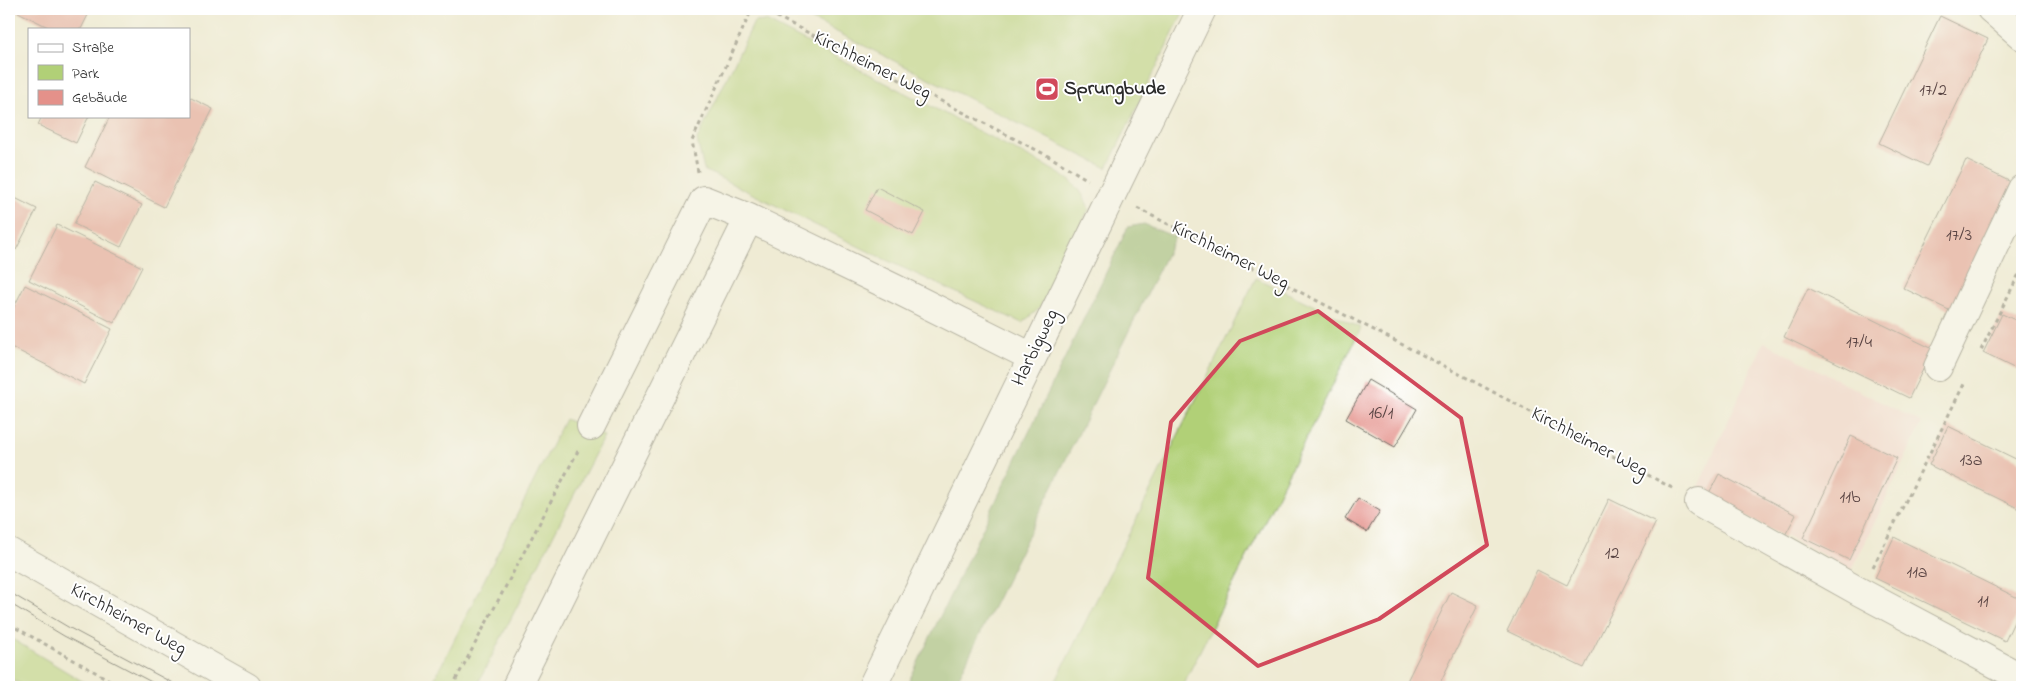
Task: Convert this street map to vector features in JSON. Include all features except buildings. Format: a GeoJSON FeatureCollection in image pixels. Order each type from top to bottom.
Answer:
{"type":"FeatureCollection","features":[{"type":"Feature","properties":{"kind":"street","name":"Harbigweg"},"geometry":{"type":"LineString","coordinates":[[872,687],[1202,9]]}},
{"type":"Feature","properties":{"kind":"street"},"geometry":{"type":"LineString","coordinates":[[1991,9],[2022,36]]}},
{"type":"Feature","properties":{"kind":"street"},"geometry":{"type":"LineString","coordinates":[[1938,367],[2022,190]]}},
{"type":"Feature","properties":{"kind":"street"},"geometry":{"type":"LineString","coordinates":[[591,426],[704,200],[749,218],[1032,357]]}},
{"type":"Feature","properties":{"kind":"street"},"geometry":{"type":"LineString","coordinates":[[516,687],[749,218]]}},
{"type":"Feature","properties":{"kind":"street"},"geometry":{"type":"LineString","coordinates":[[1698,502],[2019,679]]}},
{"type":"Feature","properties":{"kind":"street","name":"Kirchheimer Weg"},"geometry":{"type":"LineString","coordinates":[[9,552],[247,687]]}},
{"type":"Feature","properties":{"kind":"path"},"geometry":{"type":"LineString","coordinates":[[704,200],[692,141],[752,9]]}},
{"type":"Feature","properties":{"kind":"path","name":"Kirchheimer Weg"},"geometry":{"type":"LineString","coordinates":[[762,9],[1052,158],[1111,195],[1469,379],[1698,502]]}},
{"type":"Feature","properties":{"kind":"path"},"geometry":{"type":"LineString","coordinates":[[1978,356],[2022,268]]}},
{"type":"Feature","properties":{"kind":"path"},"geometry":{"type":"LineString","coordinates":[[1860,592],[1965,382]]}},
{"type":"Feature","properties":{"kind":"path"},"geometry":{"type":"LineString","coordinates":[[452,687],[591,426]]}},
{"type":"Feature","properties":{"kind":"path"},"geometry":{"type":"LineString","coordinates":[[9,624],[122,687]]}},
{"type":"Feature","properties":{"kind":"highlighted area"},"geometry":{"type":"Polygon","coordinates":[[[1318,311],[1461,418],[1487,545],[1379,619],[1258,666],[1148,578],[1171,422],[1240,341],[1318,311]]]}},
{"type":"Feature","properties":{"kind":"shaded area"},"geometry":{"type":"Polygon","coordinates":[[[1764,342],[1922,423],[1852,570],[1697,489],[1764,342]]]}},
{"type":"Feature","properties":{"kind":"green space","name":"Sprungbude"},"geometry":{"type":"Polygon","coordinates":[[[791,9],[1185,9],[1107,168],[791,9]]]}},
{"type":"Feature","properties":{"kind":"green space"},"geometry":{"type":"Polygon","coordinates":[[[766,21],[1046,166],[1077,187],[1089,209],[1040,308],[1022,323],[884,259],[704,170],[697,140],[754,22],[766,21]]]}},
{"type":"Feature","properties":{"kind":"green space"},"geometry":{"type":"Polygon","coordinates":[[[1144,224],[1175,237],[954,687],[906,687],[1128,227],[1144,224]]]}},
{"type":"Feature","properties":{"kind":"green space"},"geometry":{"type":"Polygon","coordinates":[[[1256,278],[1361,328],[1182,687],[1053,687],[1256,278]]]}},
{"type":"Feature","properties":{"kind":"green space"},"geometry":{"type":"Polygon","coordinates":[[[565,419],[604,436],[476,687],[439,687],[432,684],[565,419]]]}},
{"type":"Feature","properties":{"kind":"green space"},"geometry":{"type":"Polygon","coordinates":[[[9,637],[92,687],[26,687],[9,678],[9,637]]]}},
{"type":"Feature","properties":{"kind":"tram line"},"geometry":{"type":"LineString","coordinates":[[9,592],[68,627],[180,687]]}},
{"type":"Feature","properties":{"kind":"tram line"},"geometry":{"type":"LineString","coordinates":[[9,603],[64,636],[161,687]]}},
{"type":"Feature","properties":{"kind":"place","name":"Sprungbude"},"geometry":{"type":"Point","coordinates":[1047,89]}}]}
